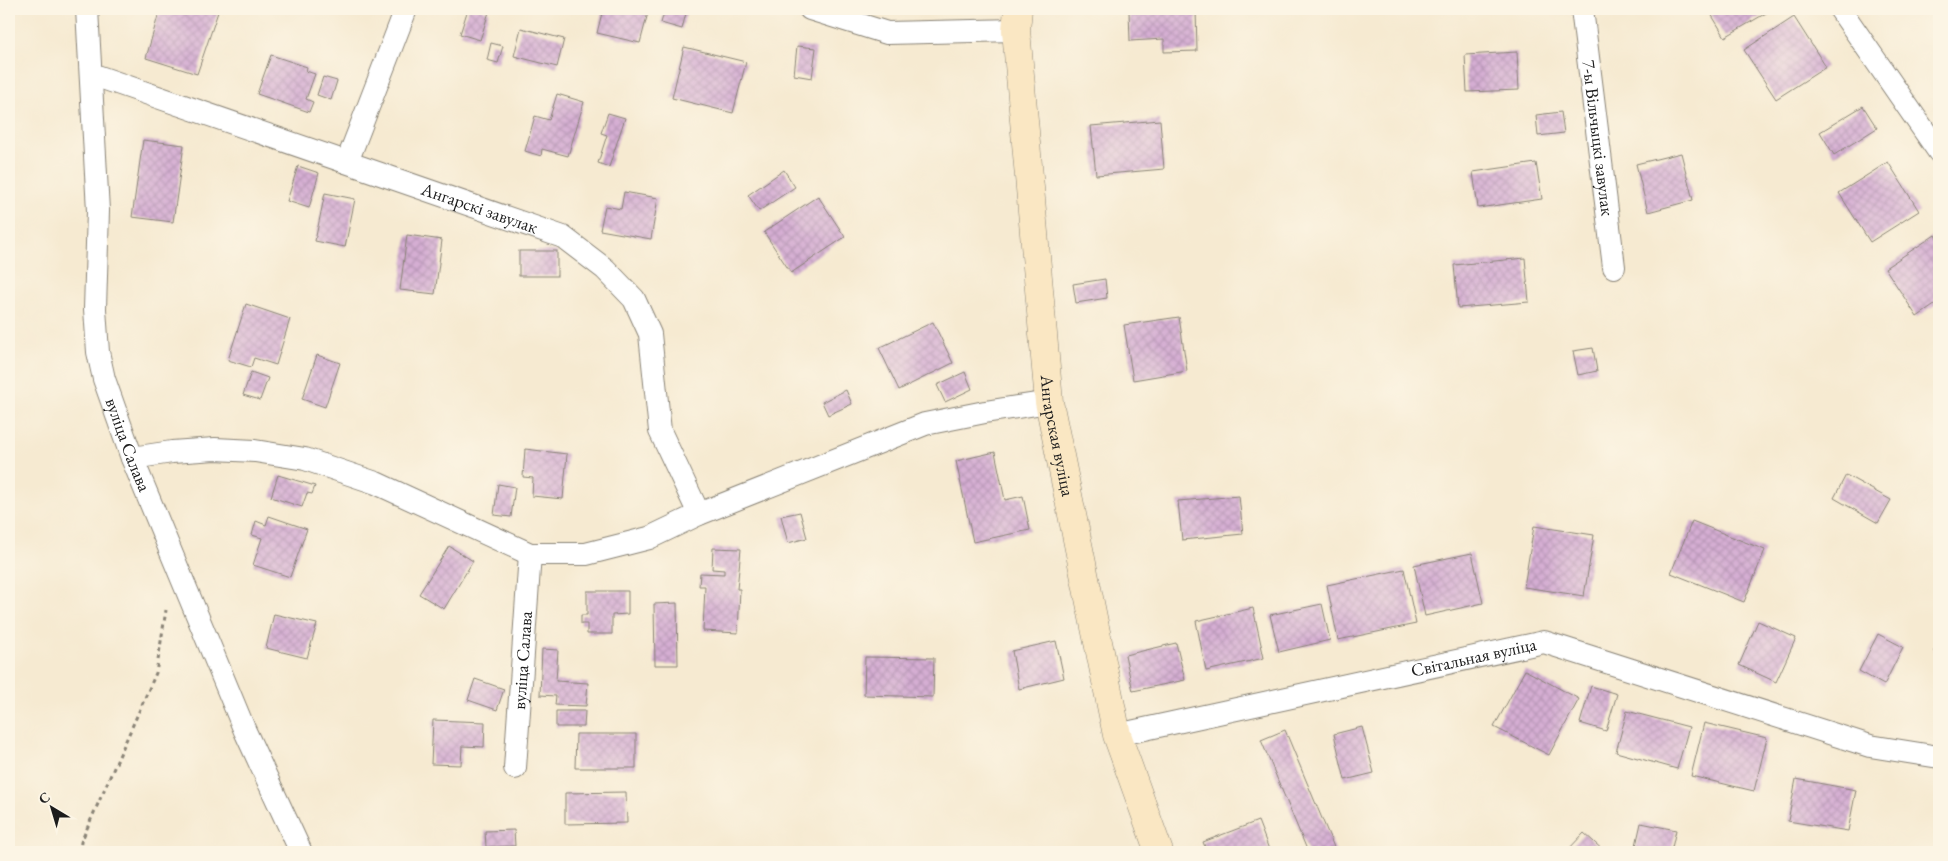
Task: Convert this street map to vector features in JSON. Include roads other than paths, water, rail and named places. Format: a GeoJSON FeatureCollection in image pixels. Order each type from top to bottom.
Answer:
{"type":"FeatureCollection","features":[{"type":"Feature","properties":{"kind":"street","name":"вуліца Салава"},"geometry":{"type":"LineString","coordinates":[[87,9],[98,212],[95,309],[98,352],[111,401],[132,458],[245,731],[301,852]]}},
{"type":"Feature","properties":{"kind":"street"},"geometry":{"type":"LineString","coordinates":[[347,162],[406,9]]}},
{"type":"Feature","properties":{"kind":"street"},"geometry":{"type":"LineString","coordinates":[[810,9],[887,33],[1017,19]]}},
{"type":"Feature","properties":{"kind":"street","name":"7-ы Вільчыцкі завулак"},"geometry":{"type":"LineString","coordinates":[[1582,9],[1614,267]]}},
{"type":"Feature","properties":{"kind":"street"},"geometry":{"type":"LineString","coordinates":[[1840,9],[1939,152]]}},
{"type":"Feature","properties":{"kind":"street","name":"Ангарская вуліца"},"geometry":{"type":"LineString","coordinates":[[1017,19],[1049,402],[1117,735],[1157,851]]}},
{"type":"Feature","properties":{"kind":"street","name":"Ангарскі завулак"},"geometry":{"type":"LineString","coordinates":[[91,74],[563,237],[605,269],[634,299],[650,334],[660,431],[699,514]]}},
{"type":"Feature","properties":{"kind":"street"},"geometry":{"type":"LineString","coordinates":[[132,458],[172,452],[215,449],[255,451],[305,459],[376,483],[530,554],[586,554],[649,538],[699,514],[925,424],[1049,402]]}},
{"type":"Feature","properties":{"kind":"street","name":"вуліца Салава"},"geometry":{"type":"LineString","coordinates":[[515,768],[530,554]]}},
{"type":"Feature","properties":{"kind":"street","name":"Світальная вуліца"},"geometry":{"type":"LineString","coordinates":[[1117,735],[1544,642],[1870,746],[1939,758]]}}]}
